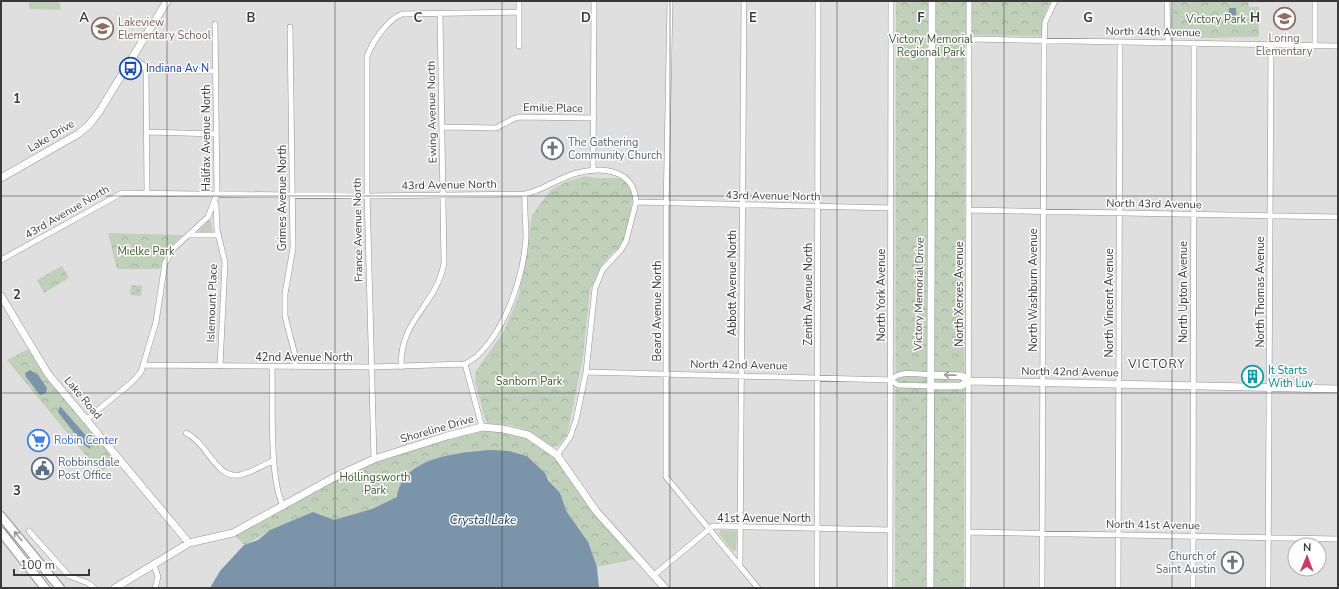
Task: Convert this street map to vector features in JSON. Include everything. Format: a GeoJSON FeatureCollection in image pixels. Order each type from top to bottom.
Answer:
{"type":"FeatureCollection","features":[{"type":"Feature","properties":{"kind":"main road"},"geometry":{"type":"LineString","coordinates":[[1,516],[60,588]]}},
{"type":"Feature","properties":{"kind":"main road"},"geometry":{"type":"LineString","coordinates":[[1,532],[45,588]]}},
{"type":"Feature","properties":{"kind":"street","name":"Lake Drive"},"geometry":{"type":"LineString","coordinates":[[1,178],[78,134],[88,126],[167,1]]}},
{"type":"Feature","properties":{"kind":"street"},"geometry":{"type":"LineString","coordinates":[[519,1],[519,46]]}},
{"type":"Feature","properties":{"kind":"street"},"geometry":{"type":"LineString","coordinates":[[592,171],[594,118],[594,1]]}},
{"type":"Feature","properties":{"kind":"street","name":"Beard Avenue North"},"geometry":{"type":"LineString","coordinates":[[670,1],[666,204],[666,477],[758,588]]}},
{"type":"Feature","properties":{"kind":"street","name":"Abbott Avenue North"},"geometry":{"type":"LineString","coordinates":[[740,565],[744,1]]}},
{"type":"Feature","properties":{"kind":"street","name":"Zenith Avenue North"},"geometry":{"type":"LineString","coordinates":[[817,588],[818,1]]}},
{"type":"Feature","properties":{"kind":"street","name":"North York Avenue"},"geometry":{"type":"LineString","coordinates":[[890,588],[891,1]]}},
{"type":"Feature","properties":{"kind":"street","name":"Victory Memorial Drive"},"geometry":{"type":"LineString","coordinates":[[930,588],[932,1]]}},
{"type":"Feature","properties":{"kind":"street","name":"North Xerxes Avenue"},"geometry":{"type":"LineString","coordinates":[[968,588],[969,1]]}},
{"type":"Feature","properties":{"kind":"street","name":"North Washburn Avenue"},"geometry":{"type":"LineString","coordinates":[[1042,588],[1044,40],[1045,22],[1055,1]]}},
{"type":"Feature","properties":{"kind":"street"},"geometry":{"type":"LineString","coordinates":[[1167,1],[1168,43]]}},
{"type":"Feature","properties":{"kind":"street"},"geometry":{"type":"LineString","coordinates":[[1315,45],[1316,1]]}},
{"type":"Feature","properties":{"kind":"street"},"geometry":{"type":"LineString","coordinates":[[440,14],[519,12]]}},
{"type":"Feature","properties":{"kind":"street","name":"France Avenue North"},"geometry":{"type":"LineString","coordinates":[[374,459],[367,196],[367,56],[374,42],[396,16],[402,14],[440,14]]}},
{"type":"Feature","properties":{"kind":"street","name":"Ewing Avenue North"},"geometry":{"type":"LineString","coordinates":[[402,367],[403,343],[407,331],[413,320],[430,300],[442,276],[445,250],[440,14]]}},
{"type":"Feature","properties":{"kind":"street","name":"Halifax Avenue North"},"geometry":{"type":"LineString","coordinates":[[87,419],[132,382],[141,372],[156,322],[162,274],[165,263],[173,248],[190,235],[208,217],[217,194],[215,24]]}},
{"type":"Feature","properties":{"kind":"street","name":"Grimes Avenue North"},"geometry":{"type":"LineString","coordinates":[[290,27],[293,248],[285,294],[285,316],[295,355],[295,367]]}},
{"type":"Feature","properties":{"kind":"street","name":"North 44th Avenue"},"geometry":{"type":"LineString","coordinates":[[969,39],[1338,46]]}},
{"type":"Feature","properties":{"kind":"street","name":"North Vincent Avenue"},"geometry":{"type":"LineString","coordinates":[[1118,588],[1120,42]]}},
{"type":"Feature","properties":{"kind":"street","name":"North Upton Avenue"},"geometry":{"type":"LineString","coordinates":[[1193,588],[1194,43]]}},
{"type":"Feature","properties":{"kind":"street","name":"North Thomas Avenue"},"geometry":{"type":"LineString","coordinates":[[1268,588],[1271,44]]}},
{"type":"Feature","properties":{"kind":"street"},"geometry":{"type":"LineString","coordinates":[[132,57],[143,65],[146,71],[148,132],[147,193]]}},
{"type":"Feature","properties":{"kind":"street"},"geometry":{"type":"LineString","coordinates":[[146,71],[216,71]]}},
{"type":"Feature","properties":{"kind":"street","name":"Emilie Place"},"geometry":{"type":"LineString","coordinates":[[443,127],[496,128],[513,118],[519,117],[594,118]]}},
{"type":"Feature","properties":{"kind":"street"},"geometry":{"type":"LineString","coordinates":[[148,132],[216,134]]}},
{"type":"Feature","properties":{"kind":"street","name":"43rd Avenue North"},"geometry":{"type":"LineString","coordinates":[[1,260],[122,192],[293,196],[524,194],[536,192],[576,173],[592,171],[611,172],[622,176],[633,187],[636,202],[666,204],[891,208]]}},
{"type":"Feature","properties":{"kind":"street","name":"Islemount Place"},"geometry":{"type":"LineString","coordinates":[[217,194],[216,218],[225,262],[220,366]]}},
{"type":"Feature","properties":{"kind":"street"},"geometry":{"type":"LineString","coordinates":[[482,427],[465,364],[480,354],[495,332],[508,307],[518,280],[526,236],[524,194]]}},
{"type":"Feature","properties":{"kind":"street"},"geometry":{"type":"LineString","coordinates":[[557,455],[575,426],[586,372],[594,288],[603,269],[621,250],[626,241],[636,202]]}},
{"type":"Feature","properties":{"kind":"street","name":"North 43rd Avenue"},"geometry":{"type":"LineString","coordinates":[[969,210],[1338,217]]}},
{"type":"Feature","properties":{"kind":"street"},"geometry":{"type":"LineString","coordinates":[[190,235],[219,235]]}},
{"type":"Feature","properties":{"kind":"street","name":"Lake Road"},"geometry":{"type":"LineString","coordinates":[[1,296],[40,363],[189,543]]}},
{"type":"Feature","properties":{"kind":"street","name":"42nd Avenue North"},"geometry":{"type":"LineString","coordinates":[[143,365],[402,367],[465,364]]}},
{"type":"Feature","properties":{"kind":"street"},"geometry":{"type":"LineString","coordinates":[[272,367],[274,460],[279,498],[283,505]]}},
{"type":"Feature","properties":{"kind":"street","name":"North 42nd Avenue"},"geometry":{"type":"LineString","coordinates":[[586,372],[891,380],[898,385],[930,386],[961,386],[969,381],[1338,389]]}},
{"type":"Feature","properties":{"kind":"street","name":"North 42nd Avenue"},"geometry":{"type":"LineString","coordinates":[[891,380],[895,376],[901,374],[962,376],[969,381]]}},
{"type":"Feature","properties":{"kind":"street","name":"Shoreline Drive"},"geometry":{"type":"LineString","coordinates":[[115,588],[189,543],[233,533],[333,478],[374,459],[447,436],[482,427],[503,429],[528,435],[557,455],[596,511],[665,588]]}},
{"type":"Feature","properties":{"kind":"street"},"geometry":{"type":"LineString","coordinates":[[186,433],[196,437],[217,465],[226,473],[239,475],[274,460]]}},
{"type":"Feature","properties":{"kind":"street","name":"41st Avenue North"},"geometry":{"type":"LineString","coordinates":[[654,575],[713,526],[890,530]]}},
{"type":"Feature","properties":{"kind":"street"},"geometry":{"type":"LineString","coordinates":[[29,531],[69,576],[88,583],[94,588]]}},
{"type":"Feature","properties":{"kind":"street","name":"North 41st Avenue"},"geometry":{"type":"LineString","coordinates":[[968,532],[1338,539]]}},
{"type":"Feature","properties":{"kind":"street"},"geometry":{"type":"LineString","coordinates":[[154,565],[158,577],[155,588]]}},
{"type":"Feature","properties":{"kind":"green space"},"geometry":{"type":"Polygon","coordinates":[[[29,1],[59,1],[61,10],[29,9],[29,1]]]}},
{"type":"Feature","properties":{"kind":"green space","name":"Victory Memorial Regional Park"},"geometry":{"type":"Polygon","coordinates":[[[896,1],[1051,1],[1045,13],[1041,36],[965,35],[964,588],[895,588],[896,1]]]}},
{"type":"Feature","properties":{"kind":"green space","name":"Victory Park"},"geometry":{"type":"Polygon","coordinates":[[[1173,1],[1248,1],[1249,7],[1259,7],[1259,37],[1200,38],[1173,35],[1173,1]]]}},
{"type":"Feature","properties":{"kind":"green space","name":"Sanborn Park"},"geometry":{"type":"Polygon","coordinates":[[[586,176],[598,178],[618,178],[629,181],[633,198],[626,233],[620,248],[613,252],[602,265],[590,289],[583,357],[567,435],[559,445],[554,447],[520,428],[511,425],[492,424],[486,422],[475,382],[476,371],[504,331],[519,295],[532,215],[551,190],[568,181],[586,176]]]}},
{"type":"Feature","properties":{"kind":"green space"},"geometry":{"type":"Polygon","coordinates":[[[209,220],[211,221],[213,233],[198,232],[209,220]]]}},
{"type":"Feature","properties":{"kind":"green space","name":"Mielke Park"},"geometry":{"type":"Polygon","coordinates":[[[108,233],[183,235],[168,250],[160,269],[117,269],[108,233]]]}},
{"type":"Feature","properties":{"kind":"green space"},"geometry":{"type":"Polygon","coordinates":[[[62,266],[69,278],[44,293],[37,280],[62,266]]]}},
{"type":"Feature","properties":{"kind":"green space"},"geometry":{"type":"Polygon","coordinates":[[[131,285],[142,286],[141,296],[130,295],[131,285]]]}},
{"type":"Feature","properties":{"kind":"green space"},"geometry":{"type":"Polygon","coordinates":[[[28,349],[39,366],[115,460],[100,473],[7,360],[28,349]]]}},
{"type":"Feature","properties":{"kind":"green space","name":"Hollingsworth Park"},"geometry":{"type":"Polygon","coordinates":[[[482,427],[516,432],[557,455],[577,484],[640,558],[597,567],[588,545],[568,513],[561,496],[549,479],[535,463],[526,456],[516,452],[505,451],[458,454],[431,460],[419,466],[409,474],[402,484],[398,497],[354,516],[344,519],[330,520],[320,514],[289,522],[244,545],[233,533],[374,459],[482,427]]]}},
{"type":"Feature","properties":{"kind":"green space"},"geometry":{"type":"Polygon","coordinates":[[[721,530],[737,531],[736,550],[733,551],[719,534],[721,530]]]}},
{"type":"Feature","properties":{"kind":"water"},"geometry":{"type":"Polygon","coordinates":[[[1229,8],[1236,8],[1236,15],[1231,20],[1228,18],[1229,8]]]}},
{"type":"Feature","properties":{"kind":"water"},"geometry":{"type":"Polygon","coordinates":[[[30,370],[38,375],[47,388],[46,393],[40,395],[26,377],[25,373],[30,370]]]}},
{"type":"Feature","properties":{"kind":"water"},"geometry":{"type":"Polygon","coordinates":[[[60,406],[89,439],[91,443],[90,449],[82,443],[58,412],[60,406]]]}},
{"type":"Feature","properties":{"kind":"water","name":"Crystal Lake"},"geometry":{"type":"Polygon","coordinates":[[[490,450],[509,451],[527,456],[545,473],[548,480],[560,493],[567,512],[588,542],[597,567],[599,588],[210,588],[220,571],[244,545],[258,540],[270,530],[313,512],[334,520],[372,509],[397,497],[401,483],[410,473],[421,465],[448,455],[490,450]]]}},
{"type":"Feature","properties":{"kind":"place","name":"Loring Elementary"},"geometry":{"type":"Point","coordinates":[1284,18]}},
{"type":"Feature","properties":{"kind":"place","name":"Lakeview Elementary School"},"geometry":{"type":"Point","coordinates":[102,28]}},
{"type":"Feature","properties":{"kind":"place","name":"Indiana Av N"},"geometry":{"type":"Point","coordinates":[130,68]}},
{"type":"Feature","properties":{"kind":"place","name":"The Gathering Community Church"},"geometry":{"type":"Point","coordinates":[553,148]}},
{"type":"Feature","properties":{"kind":"place","name":"It Starts With Luv"},"geometry":{"type":"Point","coordinates":[1252,376]}},
{"type":"Feature","properties":{"kind":"place","name":"Robin Center"},"geometry":{"type":"Point","coordinates":[39,440]}},
{"type":"Feature","properties":{"kind":"place","name":"Robbinsdale Post Office"},"geometry":{"type":"Point","coordinates":[43,468]}},
{"type":"Feature","properties":{"kind":"place","name":"Church of Saint Austin"},"geometry":{"type":"Point","coordinates":[1232,562]}},
{"type":"Feature","properties":{"kind":"district","name":"VICTORY"},"geometry":{"type":"Point","coordinates":[1157,364]}}]}
